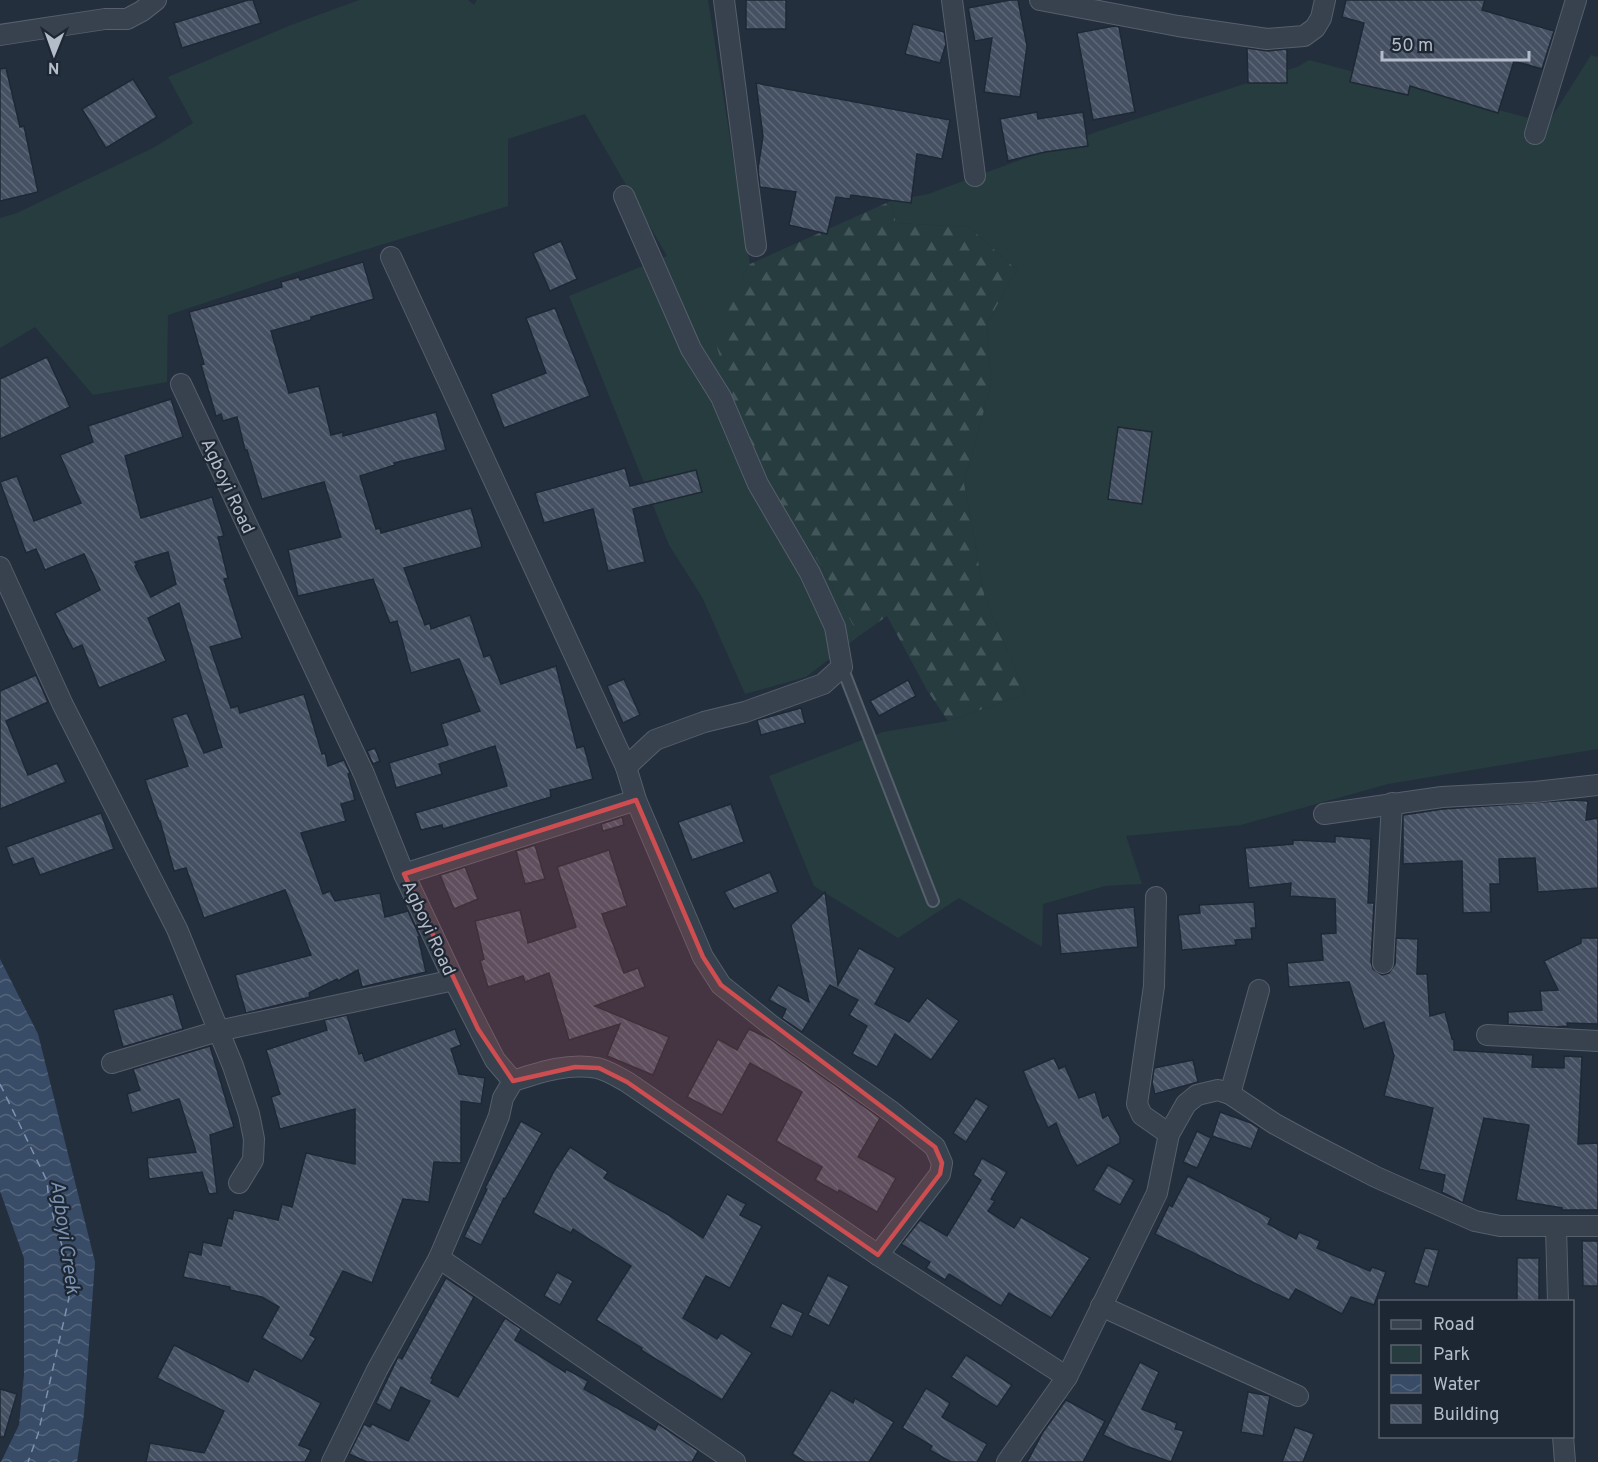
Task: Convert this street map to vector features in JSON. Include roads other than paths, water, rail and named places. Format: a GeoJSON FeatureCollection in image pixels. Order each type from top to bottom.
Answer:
{"type":"FeatureCollection","features":[{"type":"Feature","properties":{"kind":"street"},"geometry":{"type":"LineString","coordinates":[[0,34],[105,19],[127,19],[156,0]]}},
{"type":"Feature","properties":{"kind":"street"},"geometry":{"type":"LineString","coordinates":[[724,0],[756,246]]}},
{"type":"Feature","properties":{"kind":"street"},"geometry":{"type":"LineString","coordinates":[[952,0],[975,176]]}},
{"type":"Feature","properties":{"kind":"street"},"geometry":{"type":"LineString","coordinates":[[1040,0],[1078,4],[1267,39],[1304,36],[1315,28],[1321,18],[1325,0]]}},
{"type":"Feature","properties":{"kind":"street"},"geometry":{"type":"LineString","coordinates":[[1535,134],[1576,0]]}},
{"type":"Feature","properties":{"kind":"street"},"geometry":{"type":"LineString","coordinates":[[624,196],[691,349],[721,397],[758,484],[810,573],[836,627],[842,668],[823,684],[745,712],[704,722],[655,740],[626,767]]}},
{"type":"Feature","properties":{"kind":"street"},"geometry":{"type":"LineString","coordinates":[[391,257],[626,767],[636,800],[703,957],[721,985],[771,1026],[892,1112],[935,1147],[942,1163],[940,1174],[878,1255]]}},
{"type":"Feature","properties":{"kind":"street","name":"Agboyi Road"},"geometry":{"type":"LineString","coordinates":[[180,384],[364,774],[404,874],[454,980],[495,1060],[513,1081]]}},
{"type":"Feature","properties":{"kind":"street"},"geometry":{"type":"LineString","coordinates":[[0,567],[63,705],[177,929],[242,1092],[254,1139],[253,1160],[239,1183]]}},
{"type":"Feature","properties":{"kind":"street"},"geometry":{"type":"LineString","coordinates":[[1324,814],[1442,797],[1534,792],[1598,785]]}},
{"type":"Feature","properties":{"kind":"street"},"geometry":{"type":"LineString","coordinates":[[404,874],[636,800]]}},
{"type":"Feature","properties":{"kind":"street"},"geometry":{"type":"LineString","coordinates":[[1383,963],[1392,803]]}},
{"type":"Feature","properties":{"kind":"street"},"geometry":{"type":"LineString","coordinates":[[1156,897],[1154,986],[1137,1104],[1142,1115],[1170,1134]]}},
{"type":"Feature","properties":{"kind":"street"},"geometry":{"type":"LineString","coordinates":[[112,1063],[218,1031],[454,980]]}},
{"type":"Feature","properties":{"kind":"street"},"geometry":{"type":"LineString","coordinates":[[1230,1094],[1259,990]]}},
{"type":"Feature","properties":{"kind":"street"},"geometry":{"type":"LineString","coordinates":[[1487,1035],[1598,1041]]}},
{"type":"Feature","properties":{"kind":"street"},"geometry":{"type":"LineString","coordinates":[[332,1462],[377,1370],[438,1258],[499,1116],[503,1098],[513,1081],[561,1067],[599,1068],[627,1082],[878,1255],[1067,1377]]}},
{"type":"Feature","properties":{"kind":"street"},"geometry":{"type":"LineString","coordinates":[[1007,1462],[1067,1377],[1157,1193],[1170,1134],[1186,1104],[1197,1095],[1218,1090],[1230,1094],[1275,1124],[1338,1158],[1475,1221],[1500,1226],[1598,1226]]}},
{"type":"Feature","properties":{"kind":"street"},"geometry":{"type":"LineString","coordinates":[[1556,1227],[1558,1300]]}},
{"type":"Feature","properties":{"kind":"street"},"geometry":{"type":"LineString","coordinates":[[438,1258],[735,1462]]}},
{"type":"Feature","properties":{"kind":"street"},"geometry":{"type":"LineString","coordinates":[[1101,1306],[1298,1396]]}},
{"type":"Feature","properties":{"kind":"street"},"geometry":{"type":"LineString","coordinates":[[1563,1438],[1565,1462]]}},
{"type":"Feature","properties":{"kind":"lane"},"geometry":{"type":"LineString","coordinates":[[842,668],[933,901]]}},
{"type":"Feature","properties":{"kind":"water","name":"Agboyi Creek"},"geometry":{"type":"Polygon","coordinates":[[[0,959],[38,1034],[95,1262],[84,1414],[77,1462],[1,1462],[19,1425],[24,1375],[24,1258],[0,1191],[0,959]]]}}]}
